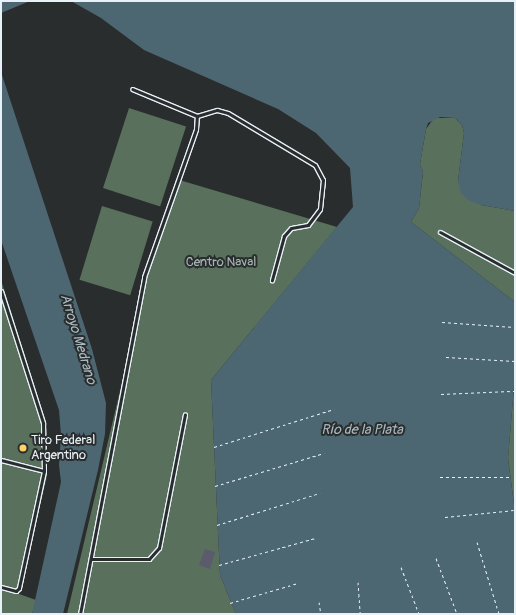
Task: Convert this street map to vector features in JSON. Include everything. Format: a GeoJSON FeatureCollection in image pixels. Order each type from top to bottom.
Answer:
{"type":"FeatureCollection","features":[{"type":"Feature","properties":{"kind":"lane"},"geometry":{"type":"LineString","coordinates":[[132,89],[197,116],[217,110],[228,113],[315,165],[323,180],[320,209],[308,225],[291,228],[284,236],[272,280]]}},
{"type":"Feature","properties":{"kind":"lane"},"geometry":{"type":"LineString","coordinates":[[80,614],[144,277],[196,130],[197,116]]}},
{"type":"Feature","properties":{"kind":"lane"},"geometry":{"type":"LineString","coordinates":[[440,232],[515,273]]}},
{"type":"Feature","properties":{"kind":"lane"},"geometry":{"type":"LineString","coordinates":[[1,291],[43,424],[44,471],[19,588],[16,590],[1,588]]}},
{"type":"Feature","properties":{"kind":"lane"},"geometry":{"type":"LineString","coordinates":[[91,559],[142,560],[148,559],[156,551],[185,414]]}},
{"type":"Feature","properties":{"kind":"lane"},"geometry":{"type":"LineString","coordinates":[[1,460],[44,471]]}},
{"type":"Feature","properties":{"kind":"path"},"geometry":{"type":"LineString","coordinates":[[442,322],[515,327]]}},
{"type":"Feature","properties":{"kind":"path"},"geometry":{"type":"LineString","coordinates":[[446,357],[515,361]]}},
{"type":"Feature","properties":{"kind":"path"},"geometry":{"type":"LineString","coordinates":[[441,394],[514,391]]}},
{"type":"Feature","properties":{"kind":"path"},"geometry":{"type":"LineString","coordinates":[[214,447],[334,408]]}},
{"type":"Feature","properties":{"kind":"path"},"geometry":{"type":"LineString","coordinates":[[215,486],[324,453]]}},
{"type":"Feature","properties":{"kind":"path"},"geometry":{"type":"LineString","coordinates":[[440,477],[510,477]]}},
{"type":"Feature","properties":{"kind":"path"},"geometry":{"type":"LineString","coordinates":[[217,525],[320,493]]}},
{"type":"Feature","properties":{"kind":"path"},"geometry":{"type":"LineString","coordinates":[[445,517],[514,510]]}},
{"type":"Feature","properties":{"kind":"path"},"geometry":{"type":"LineString","coordinates":[[219,565],[316,538]]}},
{"type":"Feature","properties":{"kind":"path"},"geometry":{"type":"LineString","coordinates":[[477,542],[500,614]]}},
{"type":"Feature","properties":{"kind":"path"},"geometry":{"type":"LineString","coordinates":[[436,558],[457,614]]}},
{"type":"Feature","properties":{"kind":"path"},"geometry":{"type":"LineString","coordinates":[[401,567],[419,614]]}},
{"type":"Feature","properties":{"kind":"path"},"geometry":{"type":"LineString","coordinates":[[358,582],[360,614]]}},
{"type":"Feature","properties":{"kind":"path"},"geometry":{"type":"LineString","coordinates":[[230,603],[298,583]]}},
{"type":"Feature","properties":{"kind":"path"},"geometry":{"type":"LineString","coordinates":[[319,602],[321,614]]}},
{"type":"Feature","properties":{"kind":"green space"},"geometry":{"type":"Polygon","coordinates":[[[129,108],[186,127],[160,206],[103,188],[129,108]]]}},
{"type":"Feature","properties":{"kind":"green space"},"geometry":{"type":"Polygon","coordinates":[[[434,118],[455,118],[462,125],[464,133],[458,181],[481,205],[515,211],[515,302],[411,222],[419,208],[423,172],[420,164],[426,129],[434,118]]]}},
{"type":"Feature","properties":{"kind":"green space","name":"Centro Naval"},"geometry":{"type":"Polygon","coordinates":[[[176,179],[337,227],[211,380],[220,575],[236,614],[67,614],[147,277],[176,179]]]}},
{"type":"Feature","properties":{"kind":"green space"},"geometry":{"type":"Polygon","coordinates":[[[102,206],[153,221],[130,295],[79,280],[102,206]]]}},
{"type":"Feature","properties":{"kind":"green space","name":"Tiro Federal Argentino"},"geometry":{"type":"Polygon","coordinates":[[[1,280],[45,419],[47,476],[19,594],[36,600],[32,614],[1,614],[1,280]]]}},
{"type":"Feature","properties":{"kind":"green space"},"geometry":{"type":"Polygon","coordinates":[[[515,375],[515,512],[508,458],[515,375]]]}},
{"type":"Feature","properties":{"kind":"water"},"geometry":{"type":"Polygon","coordinates":[[[1,1],[30,1],[1,13],[1,1]]]}},
{"type":"Feature","properties":{"kind":"water","name":"Río de la Plata"},"geometry":{"type":"Polygon","coordinates":[[[71,1],[515,1],[515,211],[481,205],[468,200],[461,193],[458,181],[464,133],[462,125],[455,118],[440,117],[428,123],[426,129],[420,164],[423,172],[419,208],[411,222],[515,302],[515,375],[508,458],[515,512],[515,614],[236,614],[220,575],[211,380],[353,207],[350,168],[316,133],[278,109],[144,50],[101,18],[71,1]]]}},
{"type":"Feature","properties":{"kind":"water","name":"Arroyo Medrano"},"geometry":{"type":"Polygon","coordinates":[[[1,72],[92,349],[106,403],[105,434],[98,470],[63,614],[32,614],[61,482],[59,465],[61,435],[59,410],[1,240],[1,72]]]}},
{"type":"Feature","properties":{"kind":"building"},"geometry":{"type":"Polygon","coordinates":[[[205,549],[215,552],[210,569],[199,565],[205,549]]]}},
{"type":"Feature","properties":{"kind":"place","name":"Tiro Federal Argentino"},"geometry":{"type":"Point","coordinates":[23,448]}}]}
